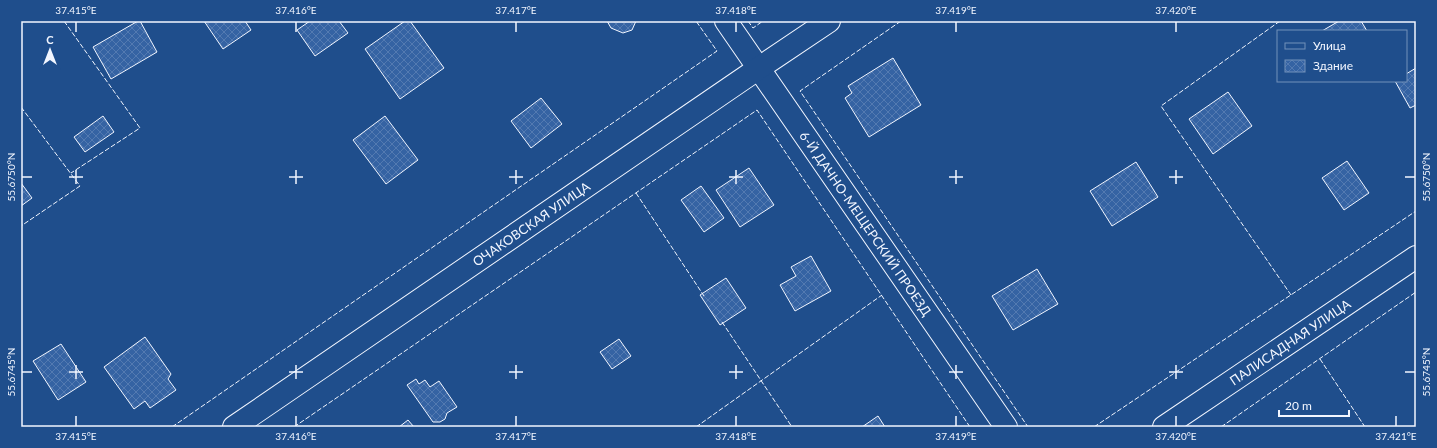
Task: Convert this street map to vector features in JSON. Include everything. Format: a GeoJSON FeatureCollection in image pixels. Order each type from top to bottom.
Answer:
{"type":"FeatureCollection","features":[{"type":"Feature","properties":{"kind":"street","name":"6-Й ДАЧНО-МЕЩЕРСКИЙ ПРОЕЗД"},"geometry":{"type":"LineString","coordinates":[[726,21],[1006,427]]}},
{"type":"Feature","properties":{"kind":"street","name":"ОЧАКОВСКАЯ УЛИЦА"},"geometry":{"type":"LineString","coordinates":[[234,427],[830,21]]}},
{"type":"Feature","properties":{"kind":"street","name":"ПАЛИСАДНАЯ УЛИЦА"},"geometry":{"type":"LineString","coordinates":[[1164,427],[1416,257]]}},
{"type":"Feature","properties":{"kind":"building"},"geometry":{"type":"Polygon","coordinates":[[[140,21],[157,52],[111,79],[93,47],[140,21]]]}},
{"type":"Feature","properties":{"kind":"building"},"geometry":{"type":"Polygon","coordinates":[[[204,21],[245,21],[251,30],[223,49],[204,21]]]}},
{"type":"Feature","properties":{"kind":"building"},"geometry":{"type":"Polygon","coordinates":[[[310,21],[339,21],[348,33],[315,56],[297,30],[310,21]]]}},
{"type":"Feature","properties":{"kind":"building"},"geometry":{"type":"Polygon","coordinates":[[[405,21],[410,21],[444,68],[400,99],[365,49],[405,21]]]}},
{"type":"Feature","properties":{"kind":"building"},"geometry":{"type":"Polygon","coordinates":[[[607,21],[636,21],[632,30],[623,33],[611,28],[607,21]]]}},
{"type":"Feature","properties":{"kind":"building"},"geometry":{"type":"Polygon","coordinates":[[[1339,21],[1361,21],[1366,30],[1324,30],[1339,21]]]}},
{"type":"Feature","properties":{"kind":"building"},"geometry":{"type":"Polygon","coordinates":[[[893,58],[921,105],[869,137],[845,98],[852,93],[848,86],[893,58]]]}},
{"type":"Feature","properties":{"kind":"building"},"geometry":{"type":"Polygon","coordinates":[[[1416,68],[1416,105],[1410,108],[1396,82],[1407,82],[1407,73],[1416,68]]]}},
{"type":"Feature","properties":{"kind":"building"},"geometry":{"type":"Polygon","coordinates":[[[1228,92],[1252,126],[1213,154],[1189,119],[1228,92]]]}},
{"type":"Feature","properties":{"kind":"building"},"geometry":{"type":"Polygon","coordinates":[[[541,98],[562,124],[531,148],[511,121],[541,98]]]}},
{"type":"Feature","properties":{"kind":"building"},"geometry":{"type":"Polygon","coordinates":[[[103,116],[114,132],[85,152],[74,137],[103,116]]]}},
{"type":"Feature","properties":{"kind":"building"},"geometry":{"type":"Polygon","coordinates":[[[385,116],[418,160],[386,184],[353,140],[385,116]]]}},
{"type":"Feature","properties":{"kind":"building"},"geometry":{"type":"Polygon","coordinates":[[[1347,161],[1369,193],[1344,210],[1322,178],[1347,161]]]}},
{"type":"Feature","properties":{"kind":"building"},"geometry":{"type":"Polygon","coordinates":[[[1136,162],[1158,197],[1112,226],[1090,191],[1136,162]]]}},
{"type":"Feature","properties":{"kind":"building"},"geometry":{"type":"Polygon","coordinates":[[[749,168],[774,205],[740,227],[716,190],[749,168]]]}},
{"type":"Feature","properties":{"kind":"building"},"geometry":{"type":"Polygon","coordinates":[[[21,183],[32,198],[21,206],[21,183]]]}},
{"type":"Feature","properties":{"kind":"building"},"geometry":{"type":"Polygon","coordinates":[[[701,186],[724,218],[704,232],[681,200],[701,186]]]}},
{"type":"Feature","properties":{"kind":"building"},"geometry":{"type":"Polygon","coordinates":[[[811,256],[831,291],[795,311],[780,285],[796,276],[791,267],[811,256]]]}},
{"type":"Feature","properties":{"kind":"building"},"geometry":{"type":"Polygon","coordinates":[[[1037,269],[1058,304],[1013,330],[992,296],[1037,269]]]}},
{"type":"Feature","properties":{"kind":"building"},"geometry":{"type":"Polygon","coordinates":[[[726,278],[746,308],[720,325],[700,295],[726,278]]]}},
{"type":"Feature","properties":{"kind":"building"},"geometry":{"type":"Polygon","coordinates":[[[145,337],[171,374],[168,379],[176,390],[150,408],[145,401],[134,409],[104,367],[145,337]]]}},
{"type":"Feature","properties":{"kind":"building"},"geometry":{"type":"Polygon","coordinates":[[[619,339],[631,356],[612,369],[600,352],[619,339]]]}},
{"type":"Feature","properties":{"kind":"building"},"geometry":{"type":"Polygon","coordinates":[[[61,344],[86,382],[58,400],[33,361],[61,344]]]}},
{"type":"Feature","properties":{"kind":"building"},"geometry":{"type":"Polygon","coordinates":[[[416,379],[419,384],[425,380],[430,387],[439,381],[457,407],[447,413],[445,419],[440,422],[433,422],[407,385],[416,379]]]}},
{"type":"Feature","properties":{"kind":"building"},"geometry":{"type":"Polygon","coordinates":[[[878,416],[885,427],[862,427],[878,416]]]}},
{"type":"Feature","properties":{"kind":"building"},"geometry":{"type":"Polygon","coordinates":[[[408,420],[414,427],[399,427],[408,420]]]}},
{"type":"Feature","properties":{"kind":"fence"},"geometry":{"type":"LineString","coordinates":[[64,21],[140,128],[71,173]]}},
{"type":"Feature","properties":{"kind":"fence"},"geometry":{"type":"LineString","coordinates":[[172,427],[717,51],[696,21]]}},
{"type":"Feature","properties":{"kind":"fence"},"geometry":{"type":"LineString","coordinates":[[748,21],[753,28],[763,21]]}},
{"type":"Feature","properties":{"kind":"fence"},"geometry":{"type":"LineString","coordinates":[[901,21],[800,91],[1028,427]]}},
{"type":"Feature","properties":{"kind":"fence"},"geometry":{"type":"LineString","coordinates":[[1280,21],[1161,106],[1291,295]]}},
{"type":"Feature","properties":{"kind":"fence"},"geometry":{"type":"LineString","coordinates":[[21,107],[80,186],[21,226]]}},
{"type":"Feature","properties":{"kind":"fence"},"geometry":{"type":"LineString","coordinates":[[294,427],[757,110],[970,427]]}},
{"type":"Feature","properties":{"kind":"fence"},"geometry":{"type":"LineString","coordinates":[[636,193],[704,296]]}},
{"type":"Feature","properties":{"kind":"fence"},"geometry":{"type":"LineString","coordinates":[[1094,427],[1416,211]]}},
{"type":"Feature","properties":{"kind":"fence"},"geometry":{"type":"LineString","coordinates":[[1221,427],[1416,292]]}},
{"type":"Feature","properties":{"kind":"fence"},"geometry":{"type":"LineString","coordinates":[[696,427],[882,295]]}},
{"type":"Feature","properties":{"kind":"fence"},"geometry":{"type":"LineString","coordinates":[[722,322],[792,427]]}},
{"type":"Feature","properties":{"kind":"fence"},"geometry":{"type":"LineString","coordinates":[[1320,359],[1365,427]]}}]}
